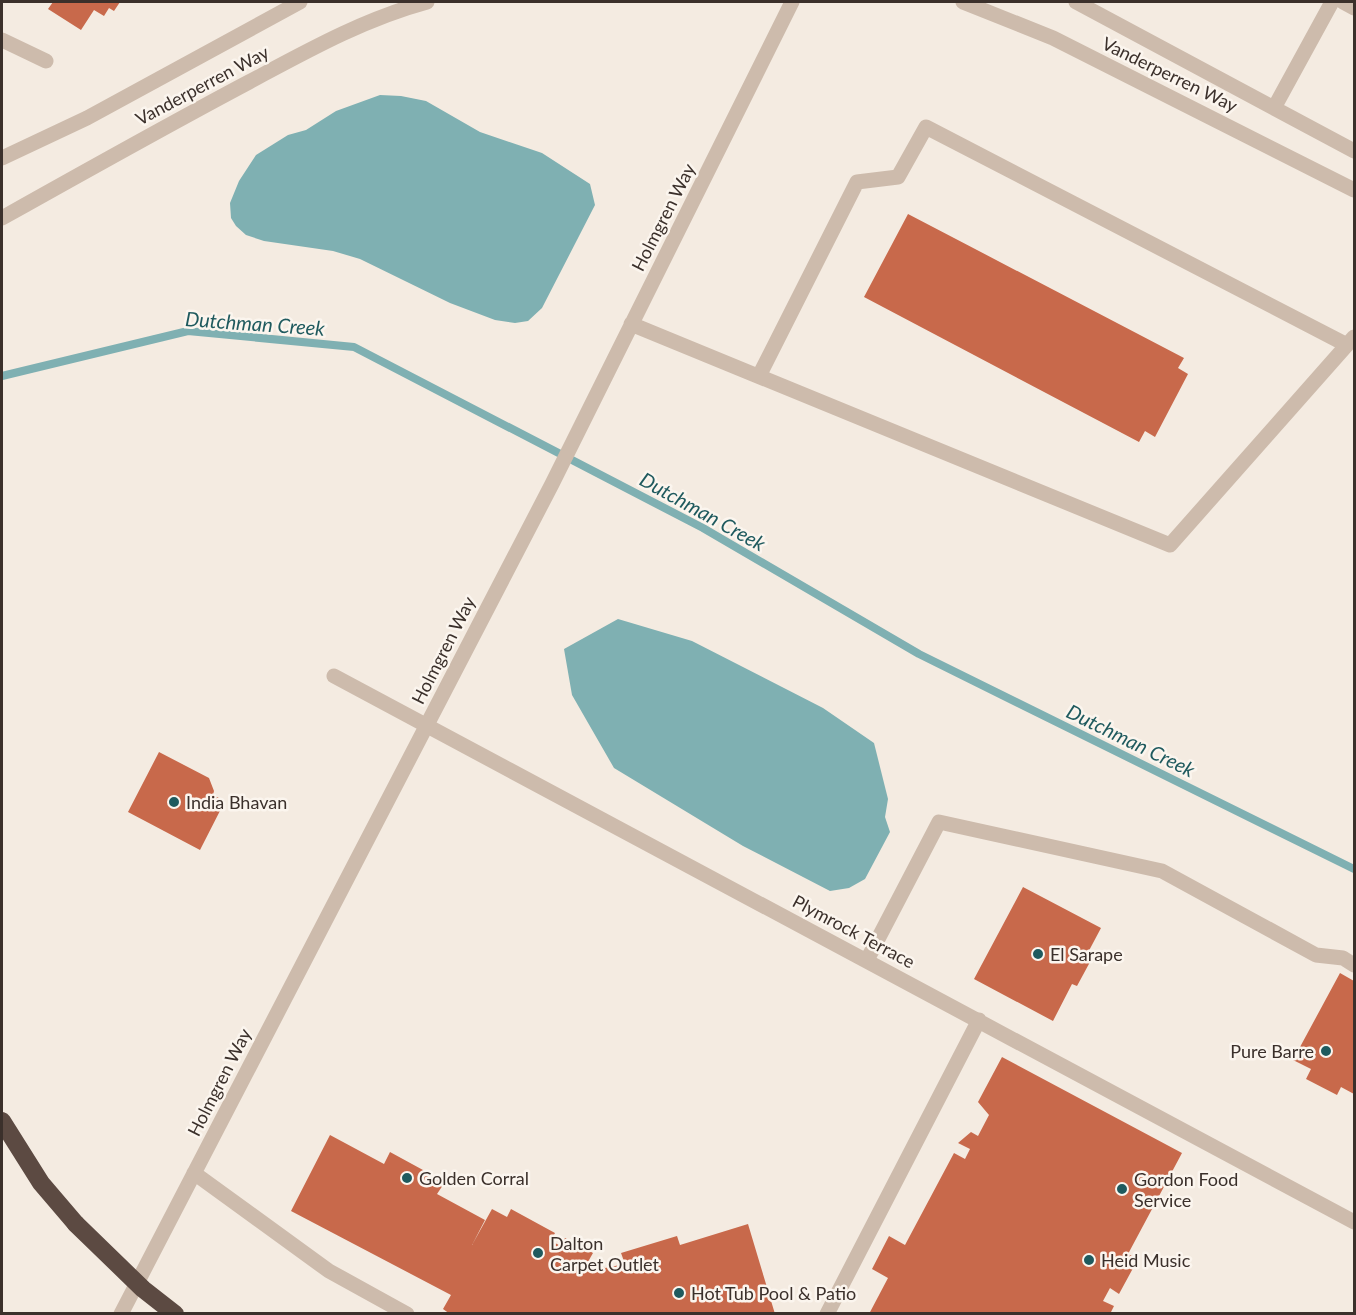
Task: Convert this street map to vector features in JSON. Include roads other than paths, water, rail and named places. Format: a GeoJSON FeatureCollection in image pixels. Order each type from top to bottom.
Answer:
{"type":"FeatureCollection","features":[{"type":"Feature","properties":{"kind":"highway"},"geometry":{"type":"LineString","coordinates":[[2,1121],[41,1183],[76,1224],[143,1289],[175,1314]]}},
{"type":"Feature","properties":{"kind":"street","name":"Vanderperren Way"},"geometry":{"type":"LineString","coordinates":[[2,158],[87,118],[300,2]]}},
{"type":"Feature","properties":{"kind":"street","name":"Vanderperren Way"},"geometry":{"type":"LineString","coordinates":[[2,218],[129,145],[321,44],[394,11],[427,2]]}},
{"type":"Feature","properties":{"kind":"street","name":"Holmgren Way"},"geometry":{"type":"LineString","coordinates":[[121,1314],[552,484],[792,2]]}},
{"type":"Feature","properties":{"kind":"street","name":"Vanderperren Way"},"geometry":{"type":"LineString","coordinates":[[963,2],[1053,38],[1354,190]]}},
{"type":"Feature","properties":{"kind":"street","name":"Vanderperren Way"},"geometry":{"type":"LineString","coordinates":[[1076,2],[1354,151]]}},
{"type":"Feature","properties":{"kind":"street"},"geometry":{"type":"LineString","coordinates":[[1275,108],[1332,2]]}},
{"type":"Feature","properties":{"kind":"street"},"geometry":{"type":"LineString","coordinates":[[1343,2],[1354,8]]}},
{"type":"Feature","properties":{"kind":"street"},"geometry":{"type":"LineString","coordinates":[[2,40],[46,61]]}},
{"type":"Feature","properties":{"kind":"street"},"geometry":{"type":"LineString","coordinates":[[631,324],[1170,545],[1351,341],[926,127],[898,177],[857,182],[759,376]]}},
{"type":"Feature","properties":{"kind":"street","name":"Plymrock Terrace"},"geometry":{"type":"LineString","coordinates":[[334,676],[1354,1222]]}},
{"type":"Feature","properties":{"kind":"street"},"geometry":{"type":"LineString","coordinates":[[867,960],[939,822],[1162,871],[1316,954],[1343,958],[1354,965]]}},
{"type":"Feature","properties":{"kind":"street"},"geometry":{"type":"LineString","coordinates":[[827,1314],[979,1020]]}},
{"type":"Feature","properties":{"kind":"street"},"geometry":{"type":"LineString","coordinates":[[194,1173],[329,1271],[407,1314]]}},
{"type":"Feature","properties":{"kind":"water"},"geometry":{"type":"Polygon","coordinates":[[[380,95],[426,101],[480,132],[542,153],[590,184],[595,205],[542,308],[528,321],[515,323],[495,320],[450,303],[360,259],[333,251],[264,241],[246,235],[236,226],[231,218],[230,203],[239,181],[256,155],[288,135],[306,130],[336,111],[380,95]]]}},
{"type":"Feature","properties":{"kind":"water"},"geometry":{"type":"Polygon","coordinates":[[[618,619],[692,641],[823,708],[874,743],[888,799],[885,817],[890,832],[865,879],[849,888],[830,891],[743,846],[614,768],[572,695],[564,649],[618,619]]]}},
{"type":"Feature","properties":{"kind":"waterway","name":"Dutchman Creek"},"geometry":{"type":"LineString","coordinates":[[2,376],[188,331],[354,347],[703,528],[919,654],[1354,869]]}},
{"type":"Feature","properties":{"kind":"place","name":"India Bhavan"},"geometry":{"type":"Point","coordinates":[174,802]}},
{"type":"Feature","properties":{"kind":"place","name":"El Sarape"},"geometry":{"type":"Point","coordinates":[1038,954]}},
{"type":"Feature","properties":{"kind":"place","name":"Pure Barre"},"geometry":{"type":"Point","coordinates":[1326,1051]}},
{"type":"Feature","properties":{"kind":"place","name":"Golden Corral"},"geometry":{"type":"Point","coordinates":[407,1178]}},
{"type":"Feature","properties":{"kind":"place","name":"Gordon Food Service"},"geometry":{"type":"Point","coordinates":[1122,1189]}},
{"type":"Feature","properties":{"kind":"place","name":"Dalton Carpet Outlet"},"geometry":{"type":"Point","coordinates":[538,1253]}},
{"type":"Feature","properties":{"kind":"place","name":"Heid Music"},"geometry":{"type":"Point","coordinates":[1089,1260]}},
{"type":"Feature","properties":{"kind":"place","name":"Hot Tub Pool & Patio"},"geometry":{"type":"Point","coordinates":[679,1293]}}]}
